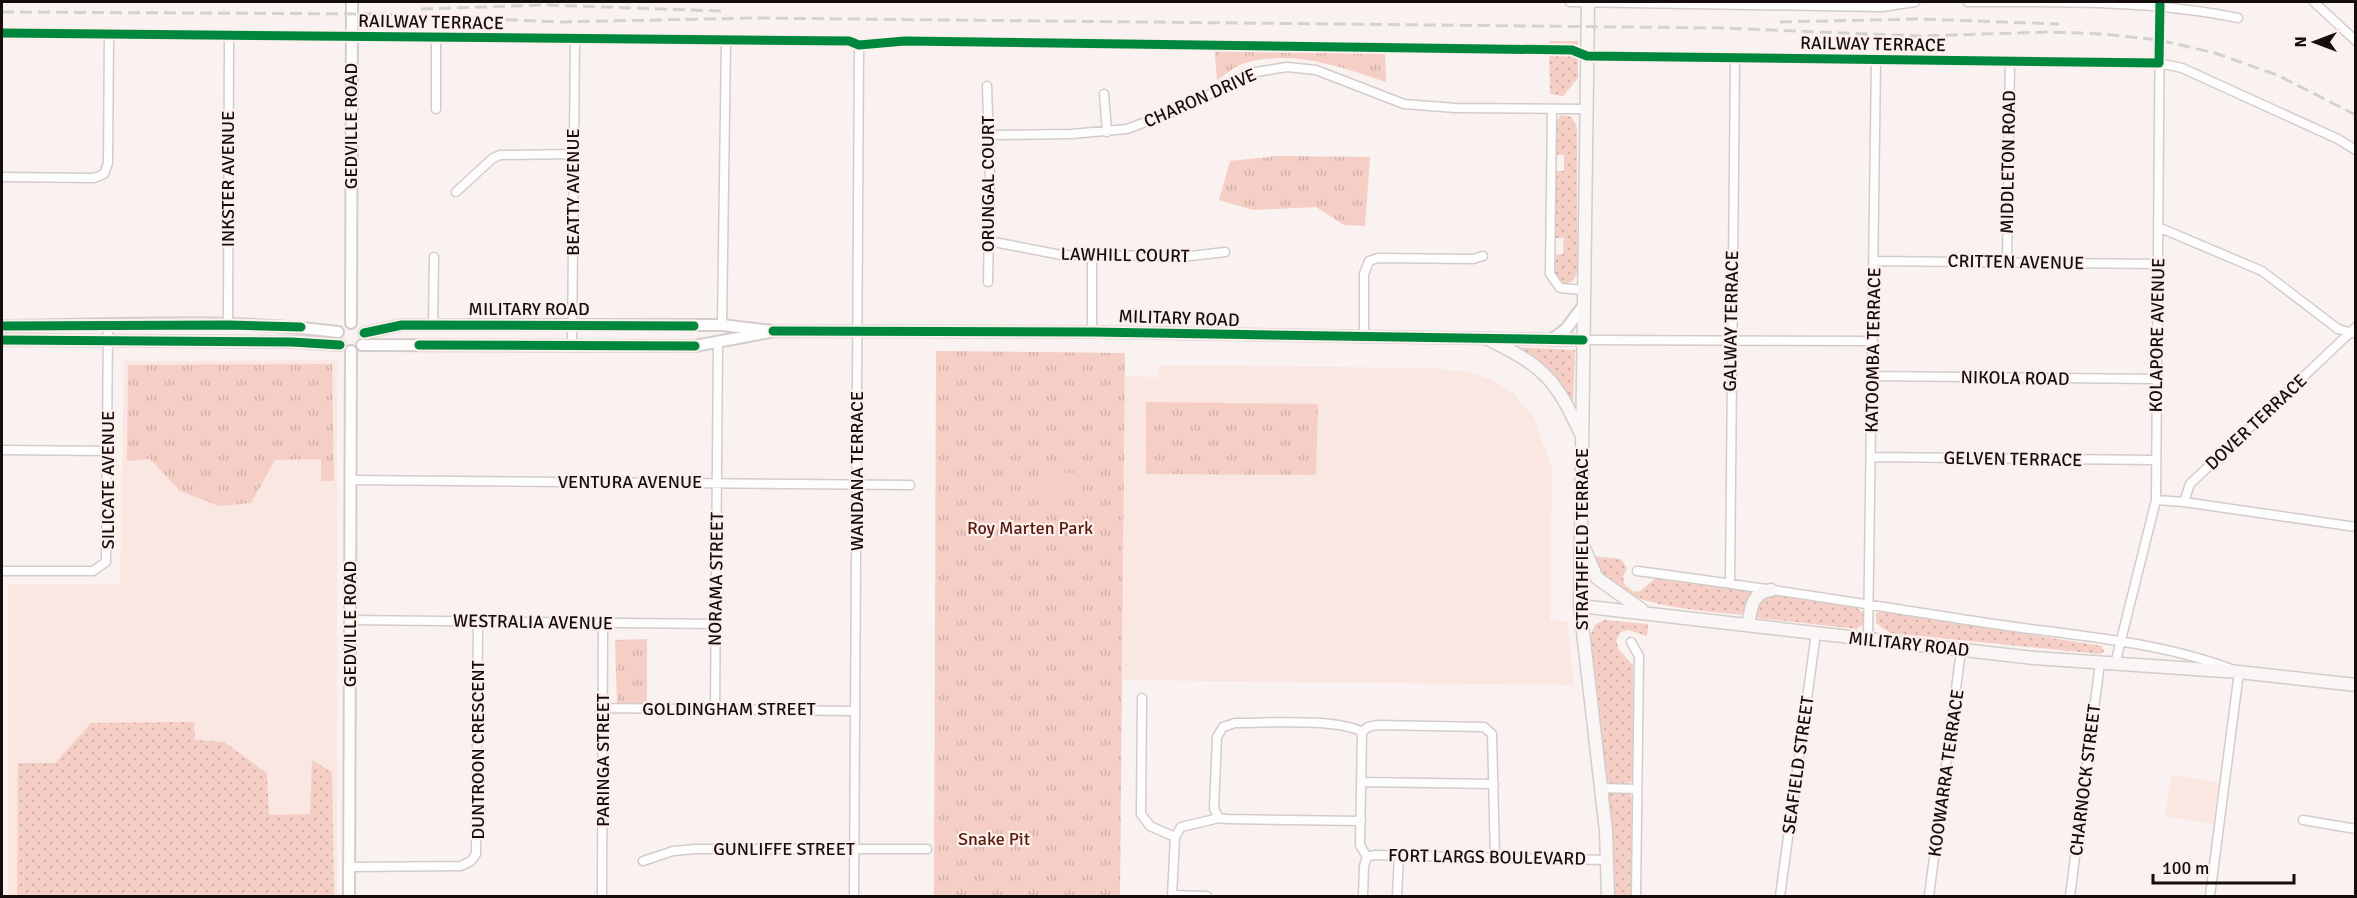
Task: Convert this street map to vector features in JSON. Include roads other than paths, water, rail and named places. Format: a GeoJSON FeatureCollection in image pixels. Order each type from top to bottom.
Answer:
{"type":"FeatureCollection","features":[{"type":"Feature","properties":{"kind":"main road","name":"STRATHFIELD TERRACE"},"geometry":{"type":"LineString","coordinates":[[1588,2],[1580,606],[1607,860],[1608,897]]}},
{"type":"Feature","properties":{"kind":"main road"},"geometry":{"type":"LineString","coordinates":[[1488,339],[1527,360],[1551,380],[1561,392],[1582,436]]}},
{"type":"Feature","properties":{"kind":"main road"},"geometry":{"type":"LineString","coordinates":[[1581,539],[1598,578],[1644,612]]}},
{"type":"Feature","properties":{"kind":"main road"},"geometry":{"type":"LineString","coordinates":[[1748,625],[1755,597],[1762,591],[1771,590]]}},
{"type":"Feature","properties":{"kind":"main road","name":"MILITARY ROAD"},"geometry":{"type":"LineString","coordinates":[[1580,606],[1961,650],[2100,663],[2239,672],[2355,685]]}},
{"type":"Feature","properties":{"kind":"street","name":"GEDVILLE ROAD"},"geometry":{"type":"LineString","coordinates":[[351,323],[352,2]]}},
{"type":"Feature","properties":{"kind":"street","name":"RAILWAY TERRACE"},"geometry":{"type":"LineString","coordinates":[[1570,2],[1881,7],[1915,2]]}},
{"type":"Feature","properties":{"kind":"street"},"geometry":{"type":"LineString","coordinates":[[1968,2],[2160,2],[2238,18]]}},
{"type":"Feature","properties":{"kind":"street","name":"KOLAPORE AVENUE"},"geometry":{"type":"LineString","coordinates":[[2115,664],[2156,500],[2160,2]]}},
{"type":"Feature","properties":{"kind":"street"},"geometry":{"type":"LineString","coordinates":[[2314,2],[2355,40]]}},
{"type":"Feature","properties":{"kind":"street","name":"RAILWAY TERRACE"},"geometry":{"type":"LineString","coordinates":[[2,33],[339,34],[351,39],[849,41],[859,45]]}},
{"type":"Feature","properties":{"kind":"street"},"geometry":{"type":"LineString","coordinates":[[2,177],[94,178],[104,174],[108,163],[109,33]]}},
{"type":"Feature","properties":{"kind":"street","name":"INKSTER AVENUE"},"geometry":{"type":"LineString","coordinates":[[228,325],[229,34]]}},
{"type":"Feature","properties":{"kind":"street"},"geometry":{"type":"LineString","coordinates":[[436,39],[436,109]]}},
{"type":"Feature","properties":{"kind":"street","name":"BEATTY AVENUE"},"geometry":{"type":"LineString","coordinates":[[572,345],[575,40]]}},
{"type":"Feature","properties":{"kind":"street"},"geometry":{"type":"LineString","coordinates":[[722,325],[726,40]]}},
{"type":"Feature","properties":{"kind":"street","name":"WANDANA TERRACE"},"geometry":{"type":"LineString","coordinates":[[854,897],[859,45]]}},
{"type":"Feature","properties":{"kind":"street","name":"RAILWAY TERRACE"},"geometry":{"type":"LineString","coordinates":[[1587,56],[2159,63],[2192,73],[2338,139],[2355,150]]}},
{"type":"Feature","properties":{"kind":"street","name":"GALWAY TERRACE"},"geometry":{"type":"LineString","coordinates":[[1730,583],[1735,58]]}},
{"type":"Feature","properties":{"kind":"street","name":"KATOOMBA TERRACE"},"geometry":{"type":"LineString","coordinates":[[1868,639],[1876,61]]}},
{"type":"Feature","properties":{"kind":"street","name":"MIDDLETON ROAD"},"geometry":{"type":"LineString","coordinates":[[2007,262],[2010,62]]}},
{"type":"Feature","properties":{"kind":"street","name":"CHARON DRIVE"},"geometry":{"type":"LineString","coordinates":[[987,135],[1107,132],[1143,124],[1256,72],[1287,67],[1316,70],[1404,104],[1586,109]]}},
{"type":"Feature","properties":{"kind":"street","name":"ORUNGAL COURT"},"geometry":{"type":"LineString","coordinates":[[987,86],[988,282]]}},
{"type":"Feature","properties":{"kind":"street"},"geometry":{"type":"LineString","coordinates":[[1104,94],[1107,132]]}},
{"type":"Feature","properties":{"kind":"street"},"geometry":{"type":"LineString","coordinates":[[1552,109],[1550,274],[1560,288],[1584,290]]}},
{"type":"Feature","properties":{"kind":"street"},"geometry":{"type":"LineString","coordinates":[[456,192],[500,154],[573,154]]}},
{"type":"Feature","properties":{"kind":"street"},"geometry":{"type":"LineString","coordinates":[[2158,227],[2262,271],[2338,329],[2354,331]]}},
{"type":"Feature","properties":{"kind":"street","name":"LAWHILL COURT"},"geometry":{"type":"LineString","coordinates":[[989,241],[1061,255],[1191,256],[1225,252]]}},
{"type":"Feature","properties":{"kind":"street"},"geometry":{"type":"LineString","coordinates":[[1092,255],[1092,332]]}},
{"type":"Feature","properties":{"kind":"street"},"geometry":{"type":"LineString","coordinates":[[1364,338],[1364,274],[1369,261],[1378,258],[1473,259],[1483,256]]}},
{"type":"Feature","properties":{"kind":"street"},"geometry":{"type":"LineString","coordinates":[[433,325],[434,257]]}},
{"type":"Feature","properties":{"kind":"street","name":"CRITTEN AVENUE"},"geometry":{"type":"LineString","coordinates":[[1874,261],[2157,264]]}},
{"type":"Feature","properties":{"kind":"street"},"geometry":{"type":"LineString","coordinates":[[1551,340],[1566,329],[1584,304]]}},
{"type":"Feature","properties":{"kind":"street"},"geometry":{"type":"LineString","coordinates":[[2,340],[292,342],[345,348],[362,345],[364,333],[360,326],[351,323],[343,326],[338,332]]}},
{"type":"Feature","properties":{"kind":"street"},"geometry":{"type":"LineString","coordinates":[[2,326],[228,325],[301,327],[338,332]]}},
{"type":"Feature","properties":{"kind":"street","name":"MILITARY ROAD"},"geometry":{"type":"LineString","coordinates":[[364,333],[402,325],[722,325],[773,331],[1092,332],[1583,340]]}},
{"type":"Feature","properties":{"kind":"street","name":"SILICATE AVENUE"},"geometry":{"type":"LineString","coordinates":[[2,571],[93,571],[103,567],[107,558],[108,326]]}},
{"type":"Feature","properties":{"kind":"street","name":"MILITARY ROAD"},"geometry":{"type":"LineString","coordinates":[[362,345],[695,346],[753,337],[773,331]]}},
{"type":"Feature","properties":{"kind":"street","name":"DOVER TERRACE"},"geometry":{"type":"LineString","coordinates":[[2184,501],[2190,484],[2354,331]]}},
{"type":"Feature","properties":{"kind":"street"},"geometry":{"type":"LineString","coordinates":[[338,332],[345,348]]}},
{"type":"Feature","properties":{"kind":"street"},"geometry":{"type":"LineString","coordinates":[[1583,340],[1873,341]]}},
{"type":"Feature","properties":{"kind":"street","name":"NORAMA STREET"},"geometry":{"type":"LineString","coordinates":[[715,709],[718,341]]}},
{"type":"Feature","properties":{"kind":"street","name":"GEDVILLE ROAD"},"geometry":{"type":"LineString","coordinates":[[345,348],[350,480],[350,897]]}},
{"type":"Feature","properties":{"kind":"street","name":"NIKOLA ROAD"},"geometry":{"type":"LineString","coordinates":[[1873,376],[2156,379]]}},
{"type":"Feature","properties":{"kind":"street"},"geometry":{"type":"LineString","coordinates":[[2,450],[108,451]]}},
{"type":"Feature","properties":{"kind":"street","name":"GELVEN TERRACE"},"geometry":{"type":"LineString","coordinates":[[1872,457],[2155,460]]}},
{"type":"Feature","properties":{"kind":"street","name":"VENTURA AVENUE"},"geometry":{"type":"LineString","coordinates":[[350,480],[910,484]]}},
{"type":"Feature","properties":{"kind":"street"},"geometry":{"type":"LineString","coordinates":[[2156,500],[2184,501],[2355,527]]}},
{"type":"Feature","properties":{"kind":"street","name":"MILITARY ROAD"},"geometry":{"type":"LineString","coordinates":[[1637,572],[1730,583],[2121,643],[2201,657],[2239,672]]}},
{"type":"Feature","properties":{"kind":"street","name":"WESTRALIA AVENUE"},"geometry":{"type":"LineString","coordinates":[[350,620],[716,624]]}},
{"type":"Feature","properties":{"kind":"street","name":"DUNTROON CRESCENT"},"geometry":{"type":"LineString","coordinates":[[350,867],[462,866],[476,854],[478,622]]}},
{"type":"Feature","properties":{"kind":"street","name":"PARINGA STREET"},"geometry":{"type":"LineString","coordinates":[[602,897],[603,623]]}},
{"type":"Feature","properties":{"kind":"street","name":"SEAFIELD STREET"},"geometry":{"type":"LineString","coordinates":[[1780,897],[1816,633]]}},
{"type":"Feature","properties":{"kind":"street"},"geometry":{"type":"LineString","coordinates":[[1631,642],[1639,656],[1636,897]]}},
{"type":"Feature","properties":{"kind":"street","name":"KOOWARRA TERRACE"},"geometry":{"type":"LineString","coordinates":[[1929,897],[1961,650]]}},
{"type":"Feature","properties":{"kind":"street","name":"CHARNOCK STREET"},"geometry":{"type":"LineString","coordinates":[[2070,897],[2100,663]]}},
{"type":"Feature","properties":{"kind":"street"},"geometry":{"type":"LineString","coordinates":[[2210,897],[2239,672]]}},
{"type":"Feature","properties":{"kind":"street"},"geometry":{"type":"LineString","coordinates":[[1142,698],[1141,814],[1150,826],[1175,837]]}},
{"type":"Feature","properties":{"kind":"street","name":"GOLDINGHAM STREET"},"geometry":{"type":"LineString","coordinates":[[603,708],[855,711]]}},
{"type":"Feature","properties":{"kind":"street"},"geometry":{"type":"LineString","coordinates":[[1219,818],[1214,809],[1217,737],[1223,727],[1235,723],[1332,724],[1352,726],[1362,732]]}},
{"type":"Feature","properties":{"kind":"street"},"geometry":{"type":"LineString","coordinates":[[1362,732],[1368,727],[1377,725],[1484,727],[1492,734],[1495,858]]}},
{"type":"Feature","properties":{"kind":"street"},"geometry":{"type":"LineString","coordinates":[[1362,732],[1360,845],[1367,857],[1364,866],[1363,897]]}},
{"type":"Feature","properties":{"kind":"street"},"geometry":{"type":"LineString","coordinates":[[1362,782],[1494,784]]}},
{"type":"Feature","properties":{"kind":"street"},"geometry":{"type":"LineString","coordinates":[[1600,788],[1637,789]]}},
{"type":"Feature","properties":{"kind":"street"},"geometry":{"type":"LineString","coordinates":[[1207,897],[1172,896],[1175,837],[1181,827],[1219,818],[1361,821]]}},
{"type":"Feature","properties":{"kind":"street"},"geometry":{"type":"LineString","coordinates":[[2303,820],[2355,829]]}},
{"type":"Feature","properties":{"kind":"street","name":"GUNLIFFE STREET"},"geometry":{"type":"LineString","coordinates":[[643,861],[673,852],[696,849],[927,849]]}},
{"type":"Feature","properties":{"kind":"street"},"geometry":{"type":"LineString","coordinates":[[1397,897],[1399,855]]}},
{"type":"Feature","properties":{"kind":"street","name":"FORT LARGS BOULEVARD"},"geometry":{"type":"LineString","coordinates":[[1367,857],[1399,855],[1607,860]]}},
{"type":"Feature","properties":{"kind":"railway"},"geometry":{"type":"LineString","coordinates":[[421,9],[546,5],[721,11]]}},
{"type":"Feature","properties":{"kind":"railway"},"geometry":{"type":"LineString","coordinates":[[2,12],[376,14],[558,22],[754,18],[1724,28],[1919,36],[2049,32],[2102,34],[2159,40],[2215,53],[2277,75],[2356,115]]}},
{"type":"Feature","properties":{"kind":"railway"},"geometry":{"type":"LineString","coordinates":[[1780,22],[1920,19],[2059,24]]}},
{"type":"Feature","properties":{"kind":"park label","name":"Roy Marten Park"},"geometry":{"type":"Point","coordinates":[1030,528]}},
{"type":"Feature","properties":{"kind":"park label","name":"Snake Pit"},"geometry":{"type":"Point","coordinates":[994,839]}}]}
